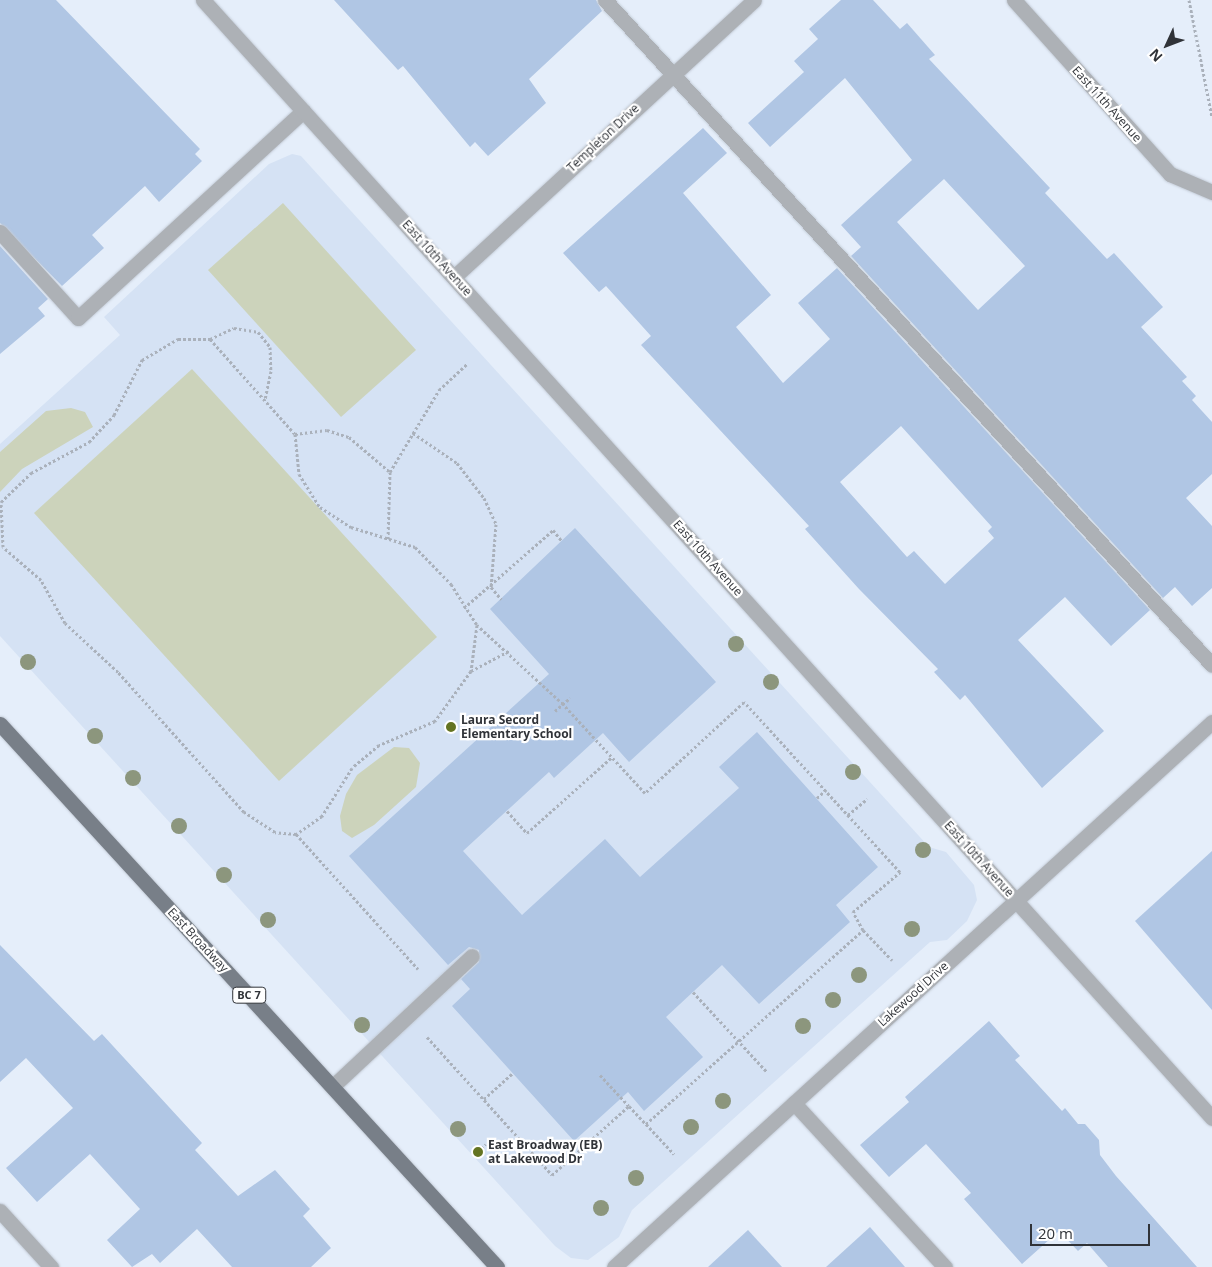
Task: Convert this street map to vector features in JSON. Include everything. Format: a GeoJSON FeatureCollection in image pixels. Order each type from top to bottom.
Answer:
{"type":"FeatureCollection","features":[{"type":"Feature","properties":{"kind":"main road","name":"East Broadway"},"geometry":{"type":"LineString","coordinates":[[0,724],[497,1267]]}},
{"type":"Feature","properties":{"kind":"street","name":"East 10th Avenue"},"geometry":{"type":"LineString","coordinates":[[203,0],[1212,1118]]}},
{"type":"Feature","properties":{"kind":"street"},"geometry":{"type":"LineString","coordinates":[[605,0],[1212,665]]}},
{"type":"Feature","properties":{"kind":"street","name":"Templeton Drive"},"geometry":{"type":"LineString","coordinates":[[454,277],[754,0]]}},
{"type":"Feature","properties":{"kind":"street","name":"East 11th Avenue"},"geometry":{"type":"LineString","coordinates":[[1014,0],[1170,174],[1212,192]]}},
{"type":"Feature","properties":{"kind":"street"},"geometry":{"type":"LineString","coordinates":[[0,232],[78,318],[303,111]]}},
{"type":"Feature","properties":{"kind":"street","name":"Lakewood Drive"},"geometry":{"type":"LineString","coordinates":[[614,1267],[1212,722]]}},
{"type":"Feature","properties":{"kind":"street"},"geometry":{"type":"LineString","coordinates":[[333,1086],[472,956]]}},
{"type":"Feature","properties":{"kind":"street"},"geometry":{"type":"LineString","coordinates":[[794,1103],[945,1267]]}},
{"type":"Feature","properties":{"kind":"street"},"geometry":{"type":"LineString","coordinates":[[0,1211],[51,1267]]}},
{"type":"Feature","properties":{"kind":"path"},"geometry":{"type":"LineString","coordinates":[[1188,0],[1212,117]]}},
{"type":"Feature","properties":{"kind":"path"},"geometry":{"type":"LineString","coordinates":[[265,400],[272,371],[270,347],[258,332],[234,328],[210,339],[178,339],[142,360],[114,415],[89,442],[31,473],[1,502],[2,547],[41,580],[65,623],[118,672],[244,812],[275,832],[296,834],[322,816],[352,768],[379,745],[434,721],[471,671],[509,651]]}},
{"type":"Feature","properties":{"kind":"path"},"geometry":{"type":"LineString","coordinates":[[210,339],[296,434],[299,474],[320,507],[351,527],[414,547],[452,584],[464,608],[477,625],[509,651],[563,704],[645,793],[744,702],[900,872],[853,912],[863,930],[892,960]]}},
{"type":"Feature","properties":{"kind":"path"},"geometry":{"type":"LineString","coordinates":[[388,538],[390,472],[439,390],[467,364]]}},
{"type":"Feature","properties":{"kind":"path"},"geometry":{"type":"LineString","coordinates":[[296,434],[327,430],[349,437],[390,472]]}},
{"type":"Feature","properties":{"kind":"path"},"geometry":{"type":"LineString","coordinates":[[413,433],[456,463],[484,498],[496,524],[491,587],[501,599]]}},
{"type":"Feature","properties":{"kind":"path"},"geometry":{"type":"LineString","coordinates":[[464,608],[491,587],[554,530],[562,541]]}},
{"type":"Feature","properties":{"kind":"path"},"geometry":{"type":"LineString","coordinates":[[471,671],[477,625]]}},
{"type":"Feature","properties":{"kind":"path"},"geometry":{"type":"LineString","coordinates":[[555,711],[570,698]]}},
{"type":"Feature","properties":{"kind":"path"},"geometry":{"type":"LineString","coordinates":[[508,810],[528,833],[612,757]]}},
{"type":"Feature","properties":{"kind":"path"},"geometry":{"type":"LineString","coordinates":[[817,798],[826,790]]}},
{"type":"Feature","properties":{"kind":"path"},"geometry":{"type":"LineString","coordinates":[[848,815],[866,799]]}},
{"type":"Feature","properties":{"kind":"path"},"geometry":{"type":"LineString","coordinates":[[296,834],[436,989]]}},
{"type":"Feature","properties":{"kind":"path"},"geometry":{"type":"LineString","coordinates":[[646,1124],[863,930]]}},
{"type":"Feature","properties":{"kind":"path"},"geometry":{"type":"LineString","coordinates":[[693,992],[766,1072]]}},
{"type":"Feature","properties":{"kind":"path"},"geometry":{"type":"LineString","coordinates":[[408,1016],[552,1175],[629,1106]]}},
{"type":"Feature","properties":{"kind":"path"},"geometry":{"type":"LineString","coordinates":[[484,1100],[513,1073]]}},
{"type":"Feature","properties":{"kind":"path"},"geometry":{"type":"LineString","coordinates":[[600,1075],[674,1154]]}},
{"type":"Feature","properties":{"kind":"path"},"geometry":{"type":"LineString","coordinates":[[478,1152],[486,1144]]}},
{"type":"Feature","properties":{"kind":"shaded area","name":"Laura Secord Elementary School"},"geometry":{"type":"Polygon","coordinates":[[[292,154],[301,156],[929,847],[946,852],[974,885],[977,900],[967,921],[947,940],[930,942],[632,1210],[619,1237],[588,1260],[571,1258],[555,1246],[0,636],[0,444],[120,335],[104,317],[269,164],[292,154]]]}},
{"type":"Feature","properties":{"kind":"green space"},"geometry":{"type":"Polygon","coordinates":[[[283,203],[416,350],[341,417],[208,270],[283,203]]]}},
{"type":"Feature","properties":{"kind":"green space"},"geometry":{"type":"Polygon","coordinates":[[[192,369],[437,637],[279,781],[34,513],[192,369]]]}},
{"type":"Feature","properties":{"kind":"green space"},"geometry":{"type":"Polygon","coordinates":[[[71,408],[85,412],[93,427],[22,469],[0,492],[0,452],[46,411],[71,408]]]}},
{"type":"Feature","properties":{"kind":"green space"},"geometry":{"type":"Polygon","coordinates":[[[394,747],[409,748],[420,763],[416,787],[374,825],[352,838],[342,831],[340,816],[346,794],[357,775],[394,747]]]}},
{"type":"Feature","properties":{"kind":"building"},"geometry":{"type":"Polygon","coordinates":[[[0,0],[56,0],[200,149],[195,154],[202,161],[159,202],[145,186],[92,235],[104,248],[62,286],[0,223],[0,0]]]}},
{"type":"Feature","properties":{"kind":"building"},"geometry":{"type":"Polygon","coordinates":[[[334,0],[596,0],[602,11],[529,79],[546,103],[488,156],[475,142],[470,147],[403,66],[398,70],[334,0]]]}},
{"type":"Feature","properties":{"kind":"building"},"geometry":{"type":"Polygon","coordinates":[[[841,0],[873,0],[900,29],[907,23],[935,55],[929,59],[1050,188],[1045,193],[1107,259],[1114,253],[1163,307],[1141,327],[1187,377],[1182,381],[1196,396],[1192,400],[1212,422],[1212,474],[1186,498],[1212,526],[1212,588],[1192,606],[1175,587],[1163,598],[851,256],[861,247],[841,225],[912,160],[845,78],[770,147],[748,123],[804,72],[794,61],[818,39],[809,29],[841,0]],[[944,179],[897,222],[978,310],[1025,266],[944,179]]]}},
{"type":"Feature","properties":{"kind":"building"},"geometry":{"type":"Polygon","coordinates":[[[703,128],[727,153],[683,193],[771,295],[736,327],[783,383],[830,339],[798,303],[837,268],[1150,610],[1111,646],[1065,597],[1018,640],[1104,731],[1042,788],[965,695],[960,700],[934,672],[938,669],[859,589],[805,529],[809,526],[641,345],[651,336],[606,286],[599,292],[563,253],[703,128]],[[901,426],[840,482],[907,557],[914,551],[945,584],[994,538],[988,531],[992,527],[901,426]]]}},
{"type":"Feature","properties":{"kind":"building"},"geometry":{"type":"Polygon","coordinates":[[[0,246],[48,299],[38,308],[45,316],[0,354],[0,246]]]}},
{"type":"Feature","properties":{"kind":"building"},"geometry":{"type":"Polygon","coordinates":[[[575,528],[716,682],[629,762],[603,733],[554,778],[549,772],[463,851],[522,915],[605,839],[640,877],[739,788],[719,767],[757,732],[878,867],[836,905],[850,922],[759,1004],[722,965],[666,1017],[703,1057],[644,1111],[628,1092],[574,1141],[452,1006],[470,989],[461,979],[479,962],[479,950],[469,947],[448,965],[349,856],[549,674],[490,609],[575,528]]]}},
{"type":"Feature","properties":{"kind":"building"},"geometry":{"type":"Polygon","coordinates":[[[1212,851],[1212,1010],[1135,921],[1212,851]]]}},
{"type":"Feature","properties":{"kind":"building"},"geometry":{"type":"Polygon","coordinates":[[[0,945],[94,1041],[102,1034],[202,1143],[195,1150],[238,1196],[275,1170],[310,1209],[303,1216],[331,1248],[311,1267],[232,1267],[197,1229],[160,1263],[152,1254],[132,1267],[107,1240],[140,1209],[90,1154],[37,1202],[6,1168],[73,1108],[26,1058],[0,1082],[0,945]]]}},
{"type":"Feature","properties":{"kind":"building"},"geometry":{"type":"Polygon","coordinates":[[[989,1021],[1020,1056],[1015,1060],[1062,1111],[1065,1108],[1078,1124],[1085,1124],[1099,1140],[1100,1155],[1116,1176],[1197,1267],[1108,1267],[1087,1243],[1078,1251],[1059,1231],[1022,1264],[964,1199],[971,1193],[926,1144],[889,1177],[860,1145],[909,1102],[905,1097],[989,1021]]]}},
{"type":"Feature","properties":{"kind":"building"},"geometry":{"type":"Polygon","coordinates":[[[870,1227],[905,1267],[826,1267],[870,1227]]]}},
{"type":"Feature","properties":{"kind":"building"},"geometry":{"type":"Polygon","coordinates":[[[748,1230],[782,1267],[708,1267],[748,1230]]]}},
{"type":"Feature","properties":{"kind":"place","name":"Laura Secord Elementary School"},"geometry":{"type":"Point","coordinates":[451,727]}},
{"type":"Feature","properties":{"kind":"place","name":"East Broadway (EB) at Lakewood Dr"},"geometry":{"type":"Point","coordinates":[478,1152]}}]}
